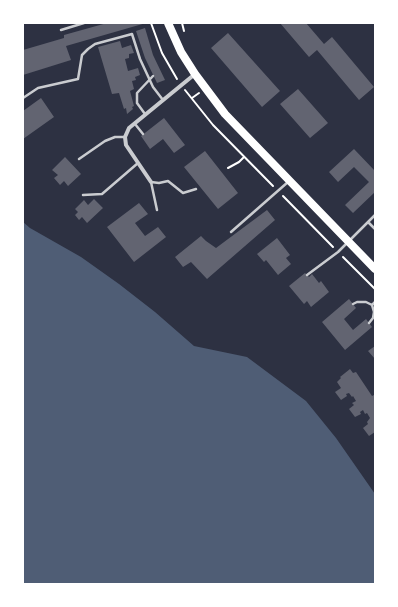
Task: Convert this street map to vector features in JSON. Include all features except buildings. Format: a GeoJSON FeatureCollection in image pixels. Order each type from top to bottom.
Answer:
{"type":"FeatureCollection","features":[{"type":"Feature","properties":{"kind":"main road"},"geometry":{"type":"LineString","coordinates":[[168,23],[181,52],[195,74],[225,114],[289,182],[375,269]]}},
{"type":"Feature","properties":{"kind":"street"},"geometry":{"type":"LineString","coordinates":[[151,182],[126,145],[125,137],[129,128],[195,74]]}},
{"type":"Feature","properties":{"kind":"lane"},"geometry":{"type":"LineString","coordinates":[[61,30],[84,23]]}},
{"type":"Feature","properties":{"kind":"lane"},"geometry":{"type":"LineString","coordinates":[[23,98],[38,88],[78,79],[82,56],[88,48],[95,44],[132,34],[140,60],[153,87],[163,100]]}},
{"type":"Feature","properties":{"kind":"lane"},"geometry":{"type":"LineString","coordinates":[[146,115],[137,103],[137,93],[150,81],[153,76]]}},
{"type":"Feature","properties":{"kind":"lane"},"geometry":{"type":"LineString","coordinates":[[135,124],[143,134]]}},
{"type":"Feature","properties":{"kind":"lane"},"geometry":{"type":"LineString","coordinates":[[79,159],[105,141],[115,137],[125,137]]}},
{"type":"Feature","properties":{"kind":"lane"},"geometry":{"type":"LineString","coordinates":[[83,195],[102,194],[138,163]]}},
{"type":"Feature","properties":{"kind":"lane"},"geometry":{"type":"LineString","coordinates":[[157,210],[151,182],[168,182],[183,193],[196,189]]}},
{"type":"Feature","properties":{"kind":"lane"},"geometry":{"type":"LineString","coordinates":[[231,232],[289,182]]}},
{"type":"Feature","properties":{"kind":"lane"},"geometry":{"type":"LineString","coordinates":[[307,275],[338,252],[375,215]]}},
{"type":"Feature","properties":{"kind":"lane"},"geometry":{"type":"LineString","coordinates":[[368,222],[375,229]]}},
{"type":"Feature","properties":{"kind":"lane"},"geometry":{"type":"LineString","coordinates":[[353,304],[357,302],[366,302],[372,305],[374,312],[373,318],[369,323]]}},
{"type":"Feature","properties":{"kind":"lane"},"geometry":{"type":"LineString","coordinates":[[372,305],[375,302]]}},
{"type":"Feature","properties":{"kind":"path"},"geometry":{"type":"LineString","coordinates":[[151,23],[162,53],[181,85],[213,125],[375,289]]}},
{"type":"Feature","properties":{"kind":"path"},"geometry":{"type":"LineString","coordinates":[[228,168],[239,162],[244,157]]}},
{"type":"Feature","properties":{"kind":"water"},"geometry":{"type":"Polygon","coordinates":[[[23,222],[30,228],[81,257],[119,284],[155,312],[194,346],[247,357],[306,401],[336,438],[375,494],[375,584],[23,584],[23,222]]]}}]}
